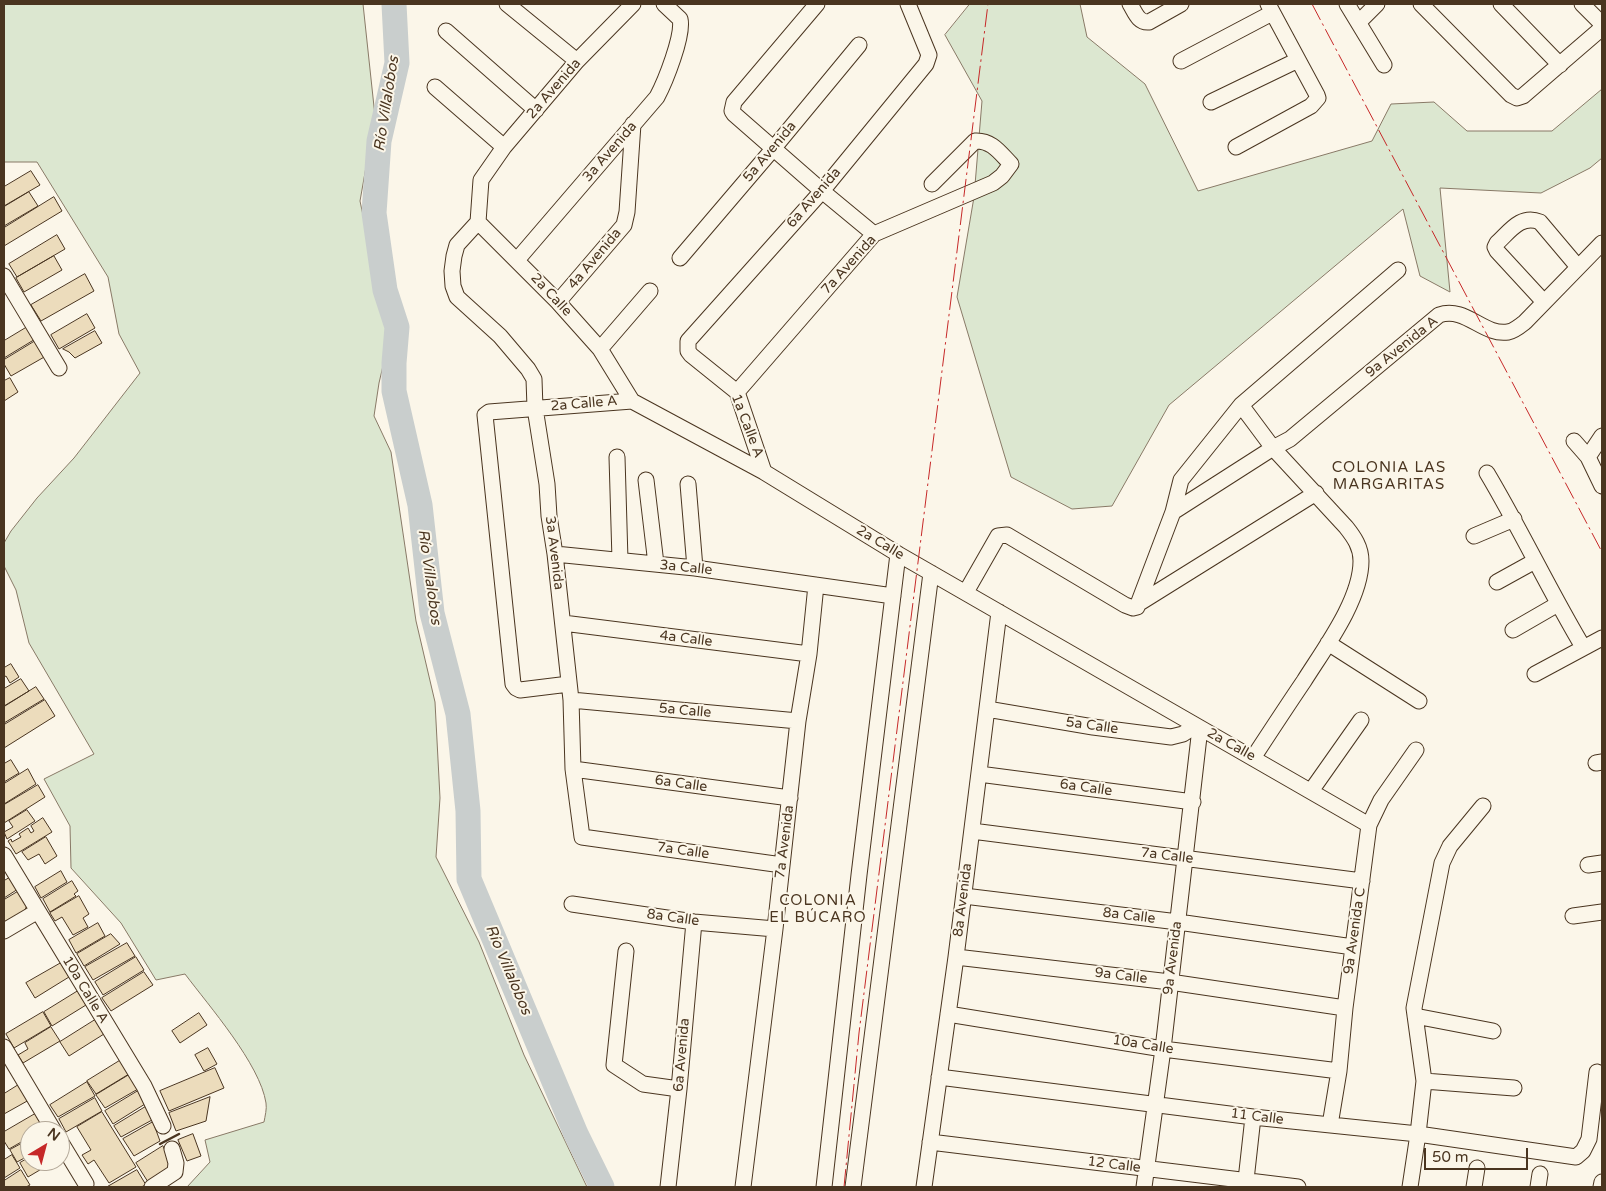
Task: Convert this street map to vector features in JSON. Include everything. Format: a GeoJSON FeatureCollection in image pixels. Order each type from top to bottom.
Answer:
{"type":"FeatureCollection","features":[{"type":"Feature","properties":{"kind":"street"},"geometry":{"type":"LineString","coordinates":[[507,4],[577,61]]}},
{"type":"Feature","properties":{"kind":"street","name":"2a Avenida"},"geometry":{"type":"LineString","coordinates":[[478,222],[481,180],[504,147],[577,61],[633,4]]}},
{"type":"Feature","properties":{"kind":"street","name":"3a Avenida"},"geometry":{"type":"LineString","coordinates":[[517,260],[657,97],[663,87],[681,32],[680,19],[664,4]]}},
{"type":"Feature","properties":{"kind":"street"},"geometry":{"type":"LineString","coordinates":[[817,4],[732,106],[734,114],[874,234]]}},
{"type":"Feature","properties":{"kind":"street","name":"6a Avenida"},"geometry":{"type":"LineString","coordinates":[[688,341],[822,191],[926,64],[929,55],[928,49],[908,4]]}},
{"type":"Feature","properties":{"kind":"street"},"geometry":{"type":"LineString","coordinates":[[1130,4],[1138,18],[1149,22],[1181,4]]}},
{"type":"Feature","properties":{"kind":"street"},"geometry":{"type":"LineString","coordinates":[[1347,4],[1384,64]]}},
{"type":"Feature","properties":{"kind":"street"},"geometry":{"type":"LineString","coordinates":[[1359,22],[1378,4]]}},
{"type":"Feature","properties":{"kind":"street"},"geometry":{"type":"LineString","coordinates":[[1421,4],[1511,95],[1517,98],[1523,96],[1602,28]]}},
{"type":"Feature","properties":{"kind":"street"},"geometry":{"type":"LineString","coordinates":[[1501,4],[1560,65]]}},
{"type":"Feature","properties":{"kind":"street"},"geometry":{"type":"LineString","coordinates":[[1582,4],[1602,24]]}},
{"type":"Feature","properties":{"kind":"street"},"geometry":{"type":"LineString","coordinates":[[1181,61],[1270,8],[1318,98],[1311,106],[1236,147]]}},
{"type":"Feature","properties":{"kind":"street"},"geometry":{"type":"LineString","coordinates":[[446,31],[536,110]]}},
{"type":"Feature","properties":{"kind":"street","name":"5a Avenida"},"geometry":{"type":"LineString","coordinates":[[680,258],[859,45]]}},
{"type":"Feature","properties":{"kind":"street"},"geometry":{"type":"LineString","coordinates":[[1211,102],[1298,60]]}},
{"type":"Feature","properties":{"kind":"street"},"geometry":{"type":"LineString","coordinates":[[435,87],[504,147]]}},
{"type":"Feature","properties":{"kind":"street","name":"4a Avenida"},"geometry":{"type":"LineString","coordinates":[[558,302],[624,225],[627,212],[633,124]]}},
{"type":"Feature","properties":{"kind":"street","name":"7a Avenida"},"geometry":{"type":"LineString","coordinates":[[737,392],[874,234],[993,183],[1002,176],[1011,164],[990,143],[984,140],[975,141],[932,184]]}},
{"type":"Feature","properties":{"kind":"street"},"geometry":{"type":"LineString","coordinates":[[1544,302],[1497,251],[1494,247],[1497,243],[1519,223],[1529,218],[1533,219],[1540,222],[1578,267]]}},
{"type":"Feature","properties":{"kind":"street","name":"3a Avenida"},"geometry":{"type":"LineString","coordinates":[[478,222],[457,245],[452,271],[453,286],[457,297],[500,336],[534,379],[535,408],[547,484],[549,516],[571,700],[573,769],[580,834],[584,837]]}},
{"type":"Feature","properties":{"kind":"street","name":"2a Calle"},"geometry":{"type":"LineString","coordinates":[[478,222],[558,302],[600,349],[632,401],[764,472],[898,554],[1369,825]]}},
{"type":"Feature","properties":{"kind":"street","name":"9a Avenida A"},"geometry":{"type":"LineString","coordinates":[[1273,448],[1290,439],[1306,427],[1439,315],[1448,312],[1499,332],[1510,332],[1525,322],[1602,243]]}},
{"type":"Feature","properties":{"kind":"street"},"geometry":{"type":"LineString","coordinates":[[1138,604],[1173,512],[1181,480],[1241,405],[1398,270]]}},
{"type":"Feature","properties":{"kind":"street"},"geometry":{"type":"LineString","coordinates":[[4,276],[58,368]]}},
{"type":"Feature","properties":{"kind":"street"},"geometry":{"type":"LineString","coordinates":[[600,349],[650,291]]}},
{"type":"Feature","properties":{"kind":"street","name":"1a Calle A"},"geometry":{"type":"LineString","coordinates":[[688,341],[688,351],[691,356],[737,392],[764,472]]}},
{"type":"Feature","properties":{"kind":"street","name":"2a Calle A"},"geometry":{"type":"LineString","coordinates":[[569,684],[520,690],[513,684],[484,415],[489,412],[569,407],[611,401],[632,401]]}},
{"type":"Feature","properties":{"kind":"street"},"geometry":{"type":"LineString","coordinates":[[1241,405],[1273,448],[1316,493],[1357,541],[1361,560],[1359,582],[1345,613],[1328,643],[1254,758]]}},
{"type":"Feature","properties":{"kind":"street"},"geometry":{"type":"LineString","coordinates":[[1588,457],[1602,436]]}},
{"type":"Feature","properties":{"kind":"street"},"geometry":{"type":"LineString","coordinates":[[1574,441],[1588,457],[1602,486]]}},
{"type":"Feature","properties":{"kind":"street"},"geometry":{"type":"LineString","coordinates":[[1173,512],[1273,448]]}},
{"type":"Feature","properties":{"kind":"street"},"geometry":{"type":"LineString","coordinates":[[617,457],[620,560]]}},
{"type":"Feature","properties":{"kind":"street"},"geometry":{"type":"LineString","coordinates":[[1487,473],[1583,647]]}},
{"type":"Feature","properties":{"kind":"street"},"geometry":{"type":"LineString","coordinates":[[646,480],[656,564]]}},
{"type":"Feature","properties":{"kind":"street"},"geometry":{"type":"LineString","coordinates":[[688,484],[695,568]]}},
{"type":"Feature","properties":{"kind":"street"},"geometry":{"type":"LineString","coordinates":[[966,592],[998,536],[1007,535],[1125,605],[1133,608],[1137,607],[1138,604],[1316,493]]}},
{"type":"Feature","properties":{"kind":"street"},"geometry":{"type":"LineString","coordinates":[[1474,536],[1514,519]]}},
{"type":"Feature","properties":{"kind":"street","name":"3a Calle"},"geometry":{"type":"LineString","coordinates":[[555,554],[695,568],[893,596]]}},
{"type":"Feature","properties":{"kind":"street"},"geometry":{"type":"LineString","coordinates":[[824,1187],[898,554]]}},
{"type":"Feature","properties":{"kind":"street"},"geometry":{"type":"LineString","coordinates":[[1497,582],[1536,561]]}},
{"type":"Feature","properties":{"kind":"street"},"geometry":{"type":"LineString","coordinates":[[853,1187],[931,573]]}},
{"type":"Feature","properties":{"kind":"street","name":"7a Avenida"},"geometry":{"type":"LineString","coordinates":[[743,1187],[816,585]]}},
{"type":"Feature","properties":{"kind":"street"},"geometry":{"type":"LineString","coordinates":[[1513,630],[1558,604]]}},
{"type":"Feature","properties":{"kind":"street","name":"8a Avenida"},"geometry":{"type":"LineString","coordinates":[[924,1187],[964,896],[999,612]]}},
{"type":"Feature","properties":{"kind":"street","name":"4a Calle"},"geometry":{"type":"LineString","coordinates":[[563,623],[809,654]]}},
{"type":"Feature","properties":{"kind":"street"},"geometry":{"type":"LineString","coordinates":[[1535,674],[1602,638]]}},
{"type":"Feature","properties":{"kind":"street"},"geometry":{"type":"LineString","coordinates":[[1328,643],[1419,701]]}},
{"type":"Feature","properties":{"kind":"street","name":"5a Calle"},"geometry":{"type":"LineString","coordinates":[[571,700],[798,721]]}},
{"type":"Feature","properties":{"kind":"street","name":"5a Calle"},"geometry":{"type":"LineString","coordinates":[[987,709],[1093,727],[1171,736],[1183,734],[1198,727]]}},
{"type":"Feature","properties":{"kind":"street"},"geometry":{"type":"LineString","coordinates":[[1311,791],[1361,720]]}},
{"type":"Feature","properties":{"kind":"street","name":"9a Avenida"},"geometry":{"type":"LineString","coordinates":[[1144,1187],[1186,858],[1198,727]]}},
{"type":"Feature","properties":{"kind":"street","name":"9a Avenida C"},"geometry":{"type":"LineString","coordinates":[[1330,1125],[1339,1071],[1345,1008],[1369,825],[1381,800],[1416,750]]}},
{"type":"Feature","properties":{"kind":"street","name":"6a Calle"},"geometry":{"type":"LineString","coordinates":[[573,769],[790,798]]}},
{"type":"Feature","properties":{"kind":"street","name":"6a Calle"},"geometry":{"type":"LineString","coordinates":[[978,774],[1192,802]]}},
{"type":"Feature","properties":{"kind":"street"},"geometry":{"type":"LineString","coordinates":[[1410,1187],[1424,1081],[1414,1008],[1442,863],[1450,846],[1483,806]]}},
{"type":"Feature","properties":{"kind":"street","name":"7a Calle"},"geometry":{"type":"LineString","coordinates":[[972,831],[1362,881]]}},
{"type":"Feature","properties":{"kind":"street","name":"7a Calle"},"geometry":{"type":"LineString","coordinates":[[584,837],[782,865]]}},
{"type":"Feature","properties":{"kind":"street","name":"10a Calle A"},"geometry":{"type":"LineString","coordinates":[[4,855],[144,1086],[163,1126]]}},
{"type":"Feature","properties":{"kind":"street","name":"8a Calle"},"geometry":{"type":"LineString","coordinates":[[964,896],[1178,922],[1353,947]]}},
{"type":"Feature","properties":{"kind":"street","name":"8a Calle"},"geometry":{"type":"LineString","coordinates":[[572,904],[694,922],[775,929]]}},
{"type":"Feature","properties":{"kind":"street"},"geometry":{"type":"LineString","coordinates":[[4,931],[38,911]]}},
{"type":"Feature","properties":{"kind":"street"},"geometry":{"type":"LineString","coordinates":[[1573,916],[1602,912]]}},
{"type":"Feature","properties":{"kind":"street","name":"6a Avenida"},"geometry":{"type":"LineString","coordinates":[[668,1187],[667,1181],[679,1089],[694,922]]}},
{"type":"Feature","properties":{"kind":"street"},"geometry":{"type":"LineString","coordinates":[[626,951],[614,1065],[643,1084],[679,1089]]}},
{"type":"Feature","properties":{"kind":"street","name":"9a Calle"},"geometry":{"type":"LineString","coordinates":[[956,957],[1170,982],[1345,1008]]}},
{"type":"Feature","properties":{"kind":"street","name":"10a Calle"},"geometry":{"type":"LineString","coordinates":[[948,1014],[1163,1049],[1339,1071]]}},
{"type":"Feature","properties":{"kind":"street"},"geometry":{"type":"LineString","coordinates":[[1415,1016],[1493,1031]]}},
{"type":"Feature","properties":{"kind":"street"},"geometry":{"type":"LineString","coordinates":[[4,1047],[48,1121]]}},
{"type":"Feature","properties":{"kind":"street","name":"11 Calle"},"geometry":{"type":"LineString","coordinates":[[939,1077],[1253,1117],[1418,1134],[1576,1157],[1583,1151],[1589,1139],[1597,1072]]}},
{"type":"Feature","properties":{"kind":"street"},"geometry":{"type":"LineString","coordinates":[[1424,1081],[1514,1088]]}},
{"type":"Feature","properties":{"kind":"street"},"geometry":{"type":"LineString","coordinates":[[1246,1180],[1253,1117]]}},
{"type":"Feature","properties":{"kind":"street","name":"12 Calle"},"geometry":{"type":"LineString","coordinates":[[930,1142],[1298,1187]]}},
{"type":"Feature","properties":{"kind":"street"},"geometry":{"type":"LineString","coordinates":[[152,1187],[175,1172],[176,1163],[172,1149]]}},
{"type":"Feature","properties":{"kind":"street"},"geometry":{"type":"LineString","coordinates":[[70,1158],[86,1184]]}},
{"type":"Feature","properties":{"kind":"street"},"geometry":{"type":"LineString","coordinates":[[1474,1187],[1477,1168]]}},
{"type":"Feature","properties":{"kind":"street"},"geometry":{"type":"LineString","coordinates":[[1601,1187],[1602,1182]]}},
{"type":"Feature","properties":{"kind":"green space"},"geometry":{"type":"Polygon","coordinates":[[[4,4],[363,4],[375,116],[360,201],[389,340],[374,416],[391,452],[416,621],[435,702],[440,798],[436,857],[479,942],[524,1055],[587,1187],[187,1187],[210,1162],[205,1140],[264,1122],[266,1103],[262,1088],[244,1053],[185,974],[156,980],[121,923],[71,868],[70,826],[44,779],[94,754],[29,643],[16,590],[4,566],[4,543],[37,498],[74,458],[140,373],[119,334],[108,277],[37,162],[4,162],[4,4]]]}},
{"type":"Feature","properties":{"kind":"green space"},"geometry":{"type":"Polygon","coordinates":[[[970,4],[1080,4],[1087,37],[1145,84],[1198,191],[1372,141],[1391,104],[1434,102],[1467,131],[1552,131],[1602,89],[1602,158],[1590,168],[1541,193],[1440,188],[1450,292],[1420,276],[1403,209],[1169,405],[1112,506],[1072,509],[1011,477],[957,297],[974,197],[982,101],[945,35],[970,4]]]}},
{"type":"Feature","properties":{"kind":"building"},"geometry":{"type":"Polygon","coordinates":[[[31,171],[40,185],[4,206],[4,187],[31,171]]]}},
{"type":"Feature","properties":{"kind":"building"},"geometry":{"type":"Polygon","coordinates":[[[29,192],[38,206],[4,226],[4,207],[29,192]]]}},
{"type":"Feature","properties":{"kind":"building"},"geometry":{"type":"Polygon","coordinates":[[[54,197],[62,211],[4,246],[4,228],[54,197]]]}},
{"type":"Feature","properties":{"kind":"building"},"geometry":{"type":"Polygon","coordinates":[[[57,235],[65,249],[17,277],[9,264],[57,235]]]}},
{"type":"Feature","properties":{"kind":"building"},"geometry":{"type":"Polygon","coordinates":[[[54,256],[62,270],[24,292],[16,278],[54,256]]]}},
{"type":"Feature","properties":{"kind":"building"},"geometry":{"type":"Polygon","coordinates":[[[85,274],[94,291],[41,321],[31,305],[85,274]]]}},
{"type":"Feature","properties":{"kind":"building"},"geometry":{"type":"Polygon","coordinates":[[[87,314],[95,328],[59,349],[51,335],[87,314]]]}},
{"type":"Feature","properties":{"kind":"building"},"geometry":{"type":"Polygon","coordinates":[[[29,326],[37,338],[4,358],[4,341],[29,326]]]}},
{"type":"Feature","properties":{"kind":"building"},"geometry":{"type":"Polygon","coordinates":[[[95,331],[102,343],[75,358],[63,349],[95,331]]]}},
{"type":"Feature","properties":{"kind":"building"},"geometry":{"type":"Polygon","coordinates":[[[37,340],[46,356],[11,376],[4,364],[4,360],[37,340]]]}},
{"type":"Feature","properties":{"kind":"building"},"geometry":{"type":"Polygon","coordinates":[[[10,378],[18,392],[4,401],[4,381],[10,378]]]}},
{"type":"Feature","properties":{"kind":"building"},"geometry":{"type":"Polygon","coordinates":[[[11,664],[19,677],[10,683],[6,676],[4,677],[4,668],[11,664]]]}},
{"type":"Feature","properties":{"kind":"building"},"geometry":{"type":"Polygon","coordinates":[[[21,679],[29,691],[4,706],[4,689],[21,679]]]}},
{"type":"Feature","properties":{"kind":"building"},"geometry":{"type":"Polygon","coordinates":[[[36,687],[44,699],[4,723],[4,707],[36,687]]]}},
{"type":"Feature","properties":{"kind":"building"},"geometry":{"type":"Polygon","coordinates":[[[45,700],[55,716],[4,748],[4,725],[45,700]]]}},
{"type":"Feature","properties":{"kind":"building"},"geometry":{"type":"Polygon","coordinates":[[[11,760],[19,773],[4,782],[4,764],[11,760]]]}},
{"type":"Feature","properties":{"kind":"building"},"geometry":{"type":"Polygon","coordinates":[[[28,769],[36,784],[4,804],[4,784],[28,769]]]}},
{"type":"Feature","properties":{"kind":"building"},"geometry":{"type":"Polygon","coordinates":[[[38,785],[45,797],[4,823],[4,805],[38,785]]]}},
{"type":"Feature","properties":{"kind":"building"},"geometry":{"type":"Polygon","coordinates":[[[27,810],[35,821],[7,839],[4,832],[13,827],[9,821],[27,810]]]}},
{"type":"Feature","properties":{"kind":"building"},"geometry":{"type":"Polygon","coordinates":[[[43,818],[52,832],[16,854],[8,841],[11,839],[12,842],[21,837],[19,834],[28,828],[31,833],[34,831],[31,826],[43,818]]]}},
{"type":"Feature","properties":{"kind":"building"},"geometry":{"type":"Polygon","coordinates":[[[46,837],[57,856],[45,864],[39,854],[28,860],[22,852],[46,837]]]}},
{"type":"Feature","properties":{"kind":"building"},"geometry":{"type":"Polygon","coordinates":[[[61,871],[67,882],[41,898],[35,887],[61,871]]]}},
{"type":"Feature","properties":{"kind":"building"},"geometry":{"type":"Polygon","coordinates":[[[11,877],[18,889],[4,898],[4,881],[11,877]]]}},
{"type":"Feature","properties":{"kind":"building"},"geometry":{"type":"Polygon","coordinates":[[[72,881],[78,891],[74,894],[76,896],[50,912],[43,899],[72,881]]]}},
{"type":"Feature","properties":{"kind":"building"},"geometry":{"type":"Polygon","coordinates":[[[19,891],[27,905],[25,910],[4,923],[4,900],[19,891]]]}},
{"type":"Feature","properties":{"kind":"building"},"geometry":{"type":"Polygon","coordinates":[[[79,896],[89,914],[83,918],[88,927],[73,935],[62,917],[55,921],[50,913],[79,896]]]}},
{"type":"Feature","properties":{"kind":"building"},"geometry":{"type":"Polygon","coordinates":[[[98,923],[105,936],[76,953],[69,940],[98,923]]]}},
{"type":"Feature","properties":{"kind":"building"},"geometry":{"type":"Polygon","coordinates":[[[111,934],[120,944],[84,966],[77,954],[111,934]]]}},
{"type":"Feature","properties":{"kind":"building"},"geometry":{"type":"Polygon","coordinates":[[[127,943],[135,956],[93,980],[85,967],[127,943]]]}},
{"type":"Feature","properties":{"kind":"building"},"geometry":{"type":"Polygon","coordinates":[[[136,957],[144,970],[103,995],[95,982],[136,957]]]}},
{"type":"Feature","properties":{"kind":"building"},"geometry":{"type":"Polygon","coordinates":[[[61,963],[69,977],[35,998],[26,983],[61,963]]]}},
{"type":"Feature","properties":{"kind":"building"},"geometry":{"type":"Polygon","coordinates":[[[144,972],[153,985],[111,1011],[102,998],[144,972]]]}},
{"type":"Feature","properties":{"kind":"building"},"geometry":{"type":"Polygon","coordinates":[[[78,991],[86,1005],[52,1026],[44,1012],[78,991]]]}},
{"type":"Feature","properties":{"kind":"building"},"geometry":{"type":"Polygon","coordinates":[[[43,1012],[51,1026],[14,1048],[6,1034],[43,1012]]]}},
{"type":"Feature","properties":{"kind":"building"},"geometry":{"type":"Polygon","coordinates":[[[199,1013],[207,1025],[180,1043],[172,1031],[199,1013]]]}},
{"type":"Feature","properties":{"kind":"building"},"geometry":{"type":"Polygon","coordinates":[[[95,1020],[104,1034],[69,1056],[60,1042],[95,1020]]]}},
{"type":"Feature","properties":{"kind":"building"},"geometry":{"type":"Polygon","coordinates":[[[51,1027],[60,1041],[23,1063],[18,1055],[28,1049],[25,1043],[51,1027]]]}},
{"type":"Feature","properties":{"kind":"building"},"geometry":{"type":"Polygon","coordinates":[[[208,1048],[217,1064],[204,1071],[195,1055],[208,1048]]]}},
{"type":"Feature","properties":{"kind":"building"},"geometry":{"type":"Polygon","coordinates":[[[121,1060],[129,1074],[96,1094],[87,1081],[121,1060]]]}},
{"type":"Feature","properties":{"kind":"building"},"geometry":{"type":"Polygon","coordinates":[[[215,1068],[224,1088],[169,1111],[160,1091],[215,1068]]]}},
{"type":"Feature","properties":{"kind":"building"},"geometry":{"type":"Polygon","coordinates":[[[129,1075],[138,1089],[105,1108],[96,1095],[129,1075]]]}},
{"type":"Feature","properties":{"kind":"building"},"geometry":{"type":"Polygon","coordinates":[[[87,1082],[95,1096],[58,1117],[50,1105],[87,1082]]]}},
{"type":"Feature","properties":{"kind":"building"},"geometry":{"type":"Polygon","coordinates":[[[20,1084],[29,1100],[4,1114],[4,1094],[20,1084]]]}},
{"type":"Feature","properties":{"kind":"building"},"geometry":{"type":"Polygon","coordinates":[[[138,1091],[145,1104],[113,1124],[105,1111],[138,1091]]]}},
{"type":"Feature","properties":{"kind":"building"},"geometry":{"type":"Polygon","coordinates":[[[210,1097],[206,1121],[176,1131],[169,1113],[210,1097]]]}},
{"type":"Feature","properties":{"kind":"building"},"geometry":{"type":"Polygon","coordinates":[[[95,1098],[102,1111],[70,1130],[70,1121],[60,1121],[59,1119],[95,1098]]]}},
{"type":"Feature","properties":{"kind":"building"},"geometry":{"type":"Polygon","coordinates":[[[147,1106],[152,1120],[121,1137],[114,1126],[147,1106]]]}},
{"type":"Feature","properties":{"kind":"building"},"geometry":{"type":"Polygon","coordinates":[[[102,1112],[136,1167],[109,1183],[94,1160],[88,1164],[82,1155],[91,1150],[77,1127],[102,1112]]]}},
{"type":"Feature","properties":{"kind":"building"},"geometry":{"type":"Polygon","coordinates":[[[35,1114],[39,1121],[23,1121],[35,1114]]]}},
{"type":"Feature","properties":{"kind":"building"},"geometry":{"type":"Polygon","coordinates":[[[153,1122],[160,1141],[134,1156],[123,1139],[153,1122]]]}},
{"type":"Feature","properties":{"kind":"building"},"geometry":{"type":"Polygon","coordinates":[[[20,1123],[20,1143],[9,1149],[4,1141],[4,1132],[20,1123]]]}},
{"type":"Feature","properties":{"kind":"building"},"geometry":{"type":"Polygon","coordinates":[[[193,1134],[201,1156],[187,1161],[178,1140],[193,1134]]]}},
{"type":"Feature","properties":{"kind":"building"},"geometry":{"type":"Polygon","coordinates":[[[20,1144],[20,1160],[17,1162],[10,1150],[20,1144]]]}},
{"type":"Feature","properties":{"kind":"building"},"geometry":{"type":"Polygon","coordinates":[[[163,1146],[170,1163],[168,1170],[148,1182],[136,1163],[163,1146]]]}},
{"type":"Feature","properties":{"kind":"building"},"geometry":{"type":"Polygon","coordinates":[[[12,1155],[20,1168],[4,1178],[4,1160],[12,1155]]]}},
{"type":"Feature","properties":{"kind":"building"},"geometry":{"type":"Polygon","coordinates":[[[137,1170],[146,1185],[141,1187],[107,1187],[137,1170]]]}},
{"type":"Feature","properties":{"kind":"building"},"geometry":{"type":"Polygon","coordinates":[[[20,1171],[30,1185],[26,1187],[4,1187],[4,1181],[20,1171]]]}},
{"type":"Feature","properties":{"kind":"building"},"geometry":{"type":"Polygon","coordinates":[[[25,1171],[38,1171],[28,1177],[25,1171]]]}},
{"type":"Feature","properties":{"kind":"waterway","name":"Río Villalobos"},"geometry":{"type":"LineString","coordinates":[[394,4],[397,63],[379,141],[374,213],[385,290],[397,327],[394,391],[420,505],[432,613],[458,714],[468,811],[469,879],[576,1134],[602,1187]]}},
{"type":"Feature","properties":{"kind":"wall"},"geometry":{"type":"LineString","coordinates":[[160,1144],[179,1134]]}},
{"type":"Feature","properties":{"kind":"power"},"geometry":{"type":"LineString","coordinates":[[844,1187],[859,1033],[988,4]]}},
{"type":"Feature","properties":{"kind":"power"},"geometry":{"type":"LineString","coordinates":[[1312,4],[1602,552]]}},
{"type":"Feature","properties":{"kind":"district","name":"COLONIA LAS MARGARITAS"},"geometry":{"type":"Point","coordinates":[1389,476]}},
{"type":"Feature","properties":{"kind":"district","name":"COLONIA EL BÚCARO"},"geometry":{"type":"Point","coordinates":[818,910]}}]}
